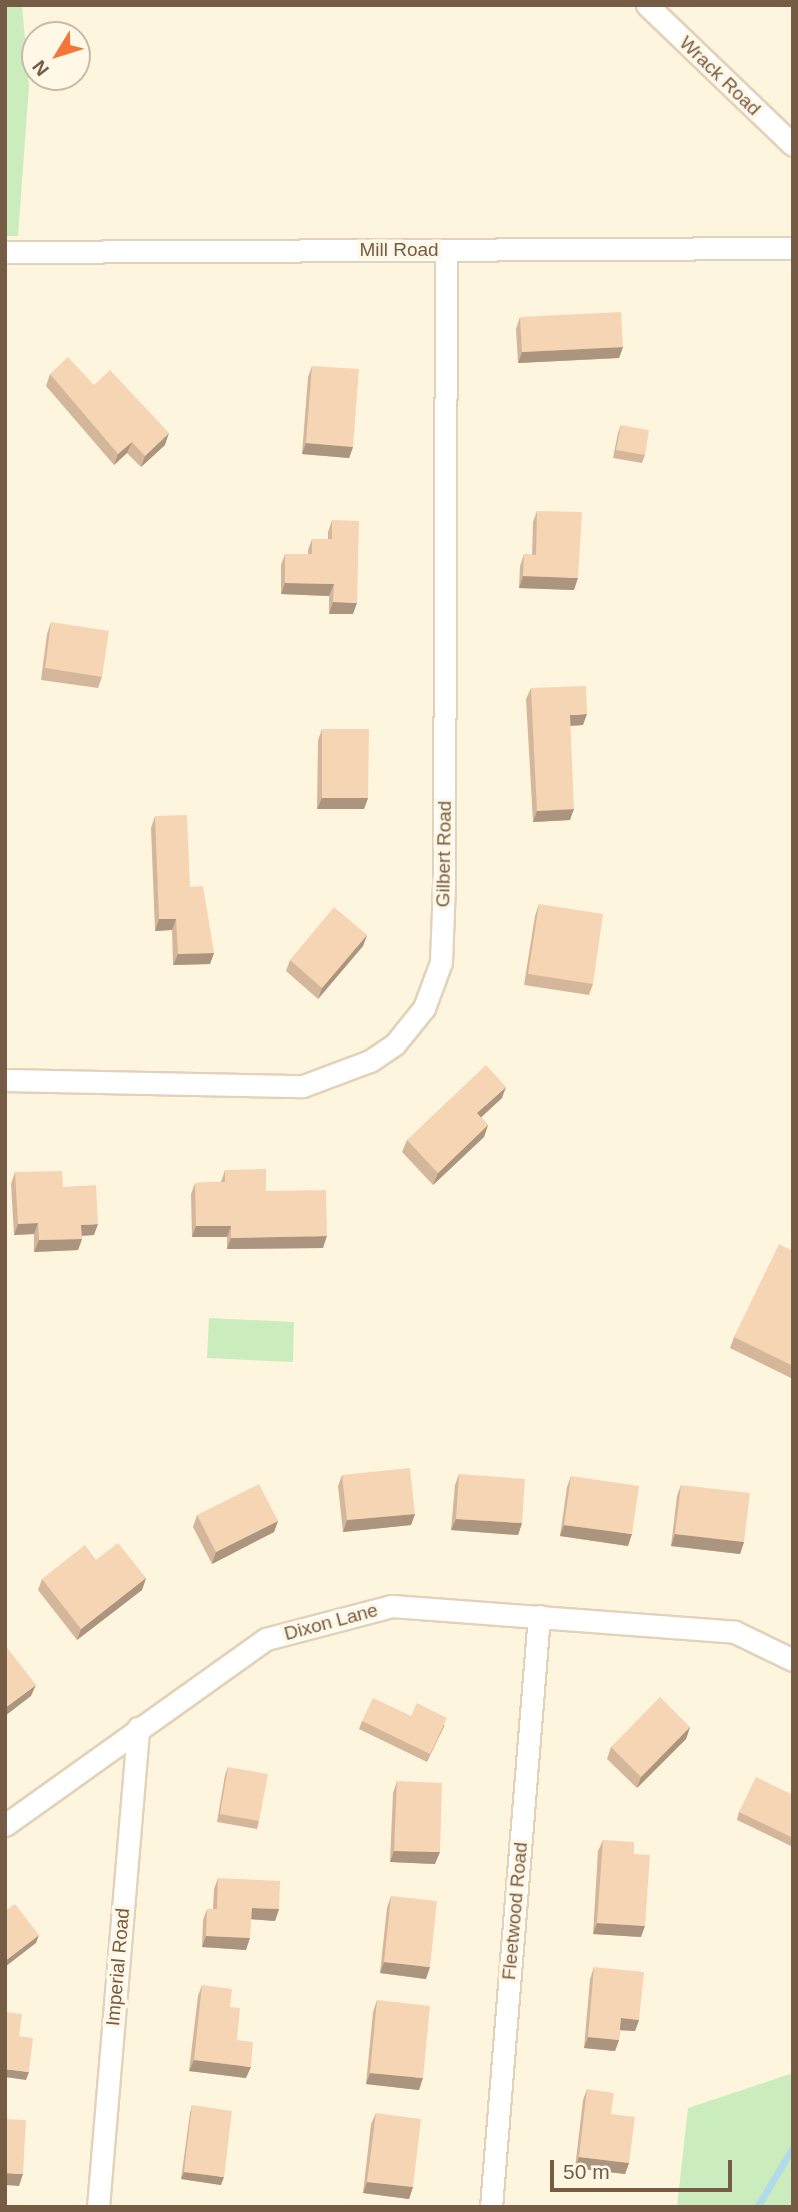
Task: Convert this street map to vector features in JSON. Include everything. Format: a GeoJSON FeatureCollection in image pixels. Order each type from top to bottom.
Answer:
{"type":"FeatureCollection","features":[{"type":"Feature","properties":{"kind":"street","name":"Wrack Road"},"geometry":{"type":"LineString","coordinates":[[648,5],[793,145]]}},
{"type":"Feature","properties":{"kind":"street","name":"Mill Road"},"geometry":{"type":"LineString","coordinates":[[5,252],[793,248]]}},
{"type":"Feature","properties":{"kind":"street","name":"Gilbert Road"},"geometry":{"type":"LineString","coordinates":[[5,1080],[303,1086],[370,1061],[395,1044],[424,1008],[441,962],[444,884],[446,250]]}},
{"type":"Feature","properties":{"kind":"street","name":"Dixon Lane"},"geometry":{"type":"LineString","coordinates":[[5,1825],[266,1639],[392,1606],[735,1632],[793,1660]]}},
{"type":"Feature","properties":{"kind":"street","name":"Fleetwood Road"},"geometry":{"type":"LineString","coordinates":[[491,2207],[539,1616]]}},
{"type":"Feature","properties":{"kind":"street","name":"Imperial Road"},"geometry":{"type":"LineString","coordinates":[[97,2207],[138,1728]]}},
{"type":"Feature","properties":{"kind":"green space"},"geometry":{"type":"Polygon","coordinates":[[[5,5],[22,5],[21,91],[29,91],[18,236],[5,236],[5,5]]]}},
{"type":"Feature","properties":{"kind":"green space"},"geometry":{"type":"Polygon","coordinates":[[[209,1318],[294,1322],[293,1362],[207,1358],[209,1318]]]}},
{"type":"Feature","properties":{"kind":"green space"},"geometry":{"type":"Polygon","coordinates":[[[793,2073],[793,2207],[677,2207],[688,2108],[793,2073]]]}},
{"type":"Feature","properties":{"kind":"building"},"geometry":{"type":"Polygon","coordinates":[[[621,312],[623,347],[522,352],[520,317],[621,312]]]}},
{"type":"Feature","properties":{"kind":"building"},"geometry":{"type":"Polygon","coordinates":[[[68,357],[94,385],[110,370],[169,433],[145,456],[132,442],[118,454],[50,374],[68,357]]]}},
{"type":"Feature","properties":{"kind":"building"},"geometry":{"type":"Polygon","coordinates":[[[312,366],[359,369],[353,447],[306,443],[312,366]]]}},
{"type":"Feature","properties":{"kind":"building"},"geometry":{"type":"Polygon","coordinates":[[[621,425],[649,430],[645,455],[616,450],[621,425]]]}},
{"type":"Feature","properties":{"kind":"building"},"geometry":{"type":"Polygon","coordinates":[[[537,511],[582,512],[578,578],[523,576],[524,554],[536,555],[537,511]]]}},
{"type":"Feature","properties":{"kind":"building"},"geometry":{"type":"Polygon","coordinates":[[[332,520],[359,521],[357,603],[333,602],[334,584],[285,583],[285,554],[312,554],[312,539],[332,539],[332,520]]]}},
{"type":"Feature","properties":{"kind":"building"},"geometry":{"type":"Polygon","coordinates":[[[51,622],[109,631],[102,677],[45,668],[51,622]]]}},
{"type":"Feature","properties":{"kind":"building"},"geometry":{"type":"Polygon","coordinates":[[[586,686],[587,714],[570,715],[574,809],[537,811],[531,688],[586,686]]]}},
{"type":"Feature","properties":{"kind":"building"},"geometry":{"type":"Polygon","coordinates":[[[322,729],[369,729],[368,798],[322,798],[322,729]]]}},
{"type":"Feature","properties":{"kind":"building"},"geometry":{"type":"Polygon","coordinates":[[[187,815],[190,887],[203,886],[214,953],[178,954],[176,919],[159,919],[155,816],[187,815]]]}},
{"type":"Feature","properties":{"kind":"building"},"geometry":{"type":"Polygon","coordinates":[[[539,904],[603,914],[593,984],[528,974],[539,904]]]}},
{"type":"Feature","properties":{"kind":"building"},"geometry":{"type":"Polygon","coordinates":[[[334,907],[367,935],[322,988],[290,960],[334,907]]]}},
{"type":"Feature","properties":{"kind":"building"},"geometry":{"type":"Polygon","coordinates":[[[486,1065],[506,1087],[477,1113],[488,1125],[438,1173],[407,1140],[486,1065]]]}},
{"type":"Feature","properties":{"kind":"building"},"geometry":{"type":"Polygon","coordinates":[[[266,1169],[266,1191],[326,1190],[327,1236],[231,1238],[231,1226],[196,1226],[195,1183],[225,1182],[225,1170],[266,1169]]]}},
{"type":"Feature","properties":{"kind":"building"},"geometry":{"type":"Polygon","coordinates":[[[62,1171],[63,1187],[96,1185],[98,1224],[81,1225],[82,1239],[39,1240],[38,1223],[18,1224],[15,1172],[62,1171]]]}},
{"type":"Feature","properties":{"kind":"building"},"geometry":{"type":"Polygon","coordinates":[[[779,1244],[793,1251],[793,1366],[734,1337],[779,1244]]]}},
{"type":"Feature","properties":{"kind":"building"},"geometry":{"type":"Polygon","coordinates":[[[410,1468],[415,1514],[347,1520],[342,1475],[410,1468]]]}},
{"type":"Feature","properties":{"kind":"building"},"geometry":{"type":"Polygon","coordinates":[[[459,1474],[525,1479],[522,1523],[456,1519],[459,1474]]]}},
{"type":"Feature","properties":{"kind":"building"},"geometry":{"type":"Polygon","coordinates":[[[571,1476],[639,1486],[632,1534],[564,1525],[571,1476]]]}},
{"type":"Feature","properties":{"kind":"building"},"geometry":{"type":"Polygon","coordinates":[[[259,1484],[278,1521],[216,1552],[197,1515],[259,1484]]]}},
{"type":"Feature","properties":{"kind":"building"},"geometry":{"type":"Polygon","coordinates":[[[681,1485],[750,1493],[744,1542],[675,1534],[681,1485]]]}},
{"type":"Feature","properties":{"kind":"building"},"geometry":{"type":"Polygon","coordinates":[[[118,1543],[146,1578],[81,1629],[42,1579],[85,1545],[96,1560],[118,1543]]]}},
{"type":"Feature","properties":{"kind":"building"},"geometry":{"type":"Polygon","coordinates":[[[5,1645],[36,1685],[5,1708],[5,1645]]]}},
{"type":"Feature","properties":{"kind":"building"},"geometry":{"type":"Polygon","coordinates":[[[660,1697],[690,1727],[641,1777],[611,1747],[660,1697]]]}},
{"type":"Feature","properties":{"kind":"building"},"geometry":{"type":"Polygon","coordinates":[[[373,1698],[411,1716],[417,1703],[447,1718],[430,1754],[362,1721],[373,1698]]]}},
{"type":"Feature","properties":{"kind":"building"},"geometry":{"type":"Polygon","coordinates":[[[228,1767],[268,1774],[259,1821],[220,1814],[228,1767]]]}},
{"type":"Feature","properties":{"kind":"building"},"geometry":{"type":"Polygon","coordinates":[[[756,1777],[793,1795],[793,1838],[739,1812],[756,1777]]]}},
{"type":"Feature","properties":{"kind":"building"},"geometry":{"type":"Polygon","coordinates":[[[397,1781],[442,1783],[440,1852],[394,1851],[397,1781]]]}},
{"type":"Feature","properties":{"kind":"building"},"geometry":{"type":"Polygon","coordinates":[[[603,1840],[634,1842],[634,1854],[650,1855],[645,1926],[597,1923],[603,1840]]]}},
{"type":"Feature","properties":{"kind":"building"},"geometry":{"type":"Polygon","coordinates":[[[218,1878],[280,1881],[279,1909],[252,1908],[250,1938],[206,1936],[207,1909],[217,1909],[218,1878]]]}},
{"type":"Feature","properties":{"kind":"building"},"geometry":{"type":"Polygon","coordinates":[[[391,1896],[437,1901],[430,1967],[384,1962],[391,1896]]]}},
{"type":"Feature","properties":{"kind":"building"},"geometry":{"type":"Polygon","coordinates":[[[15,1904],[39,1935],[5,1961],[5,1911],[15,1904]]]}},
{"type":"Feature","properties":{"kind":"building"},"geometry":{"type":"Polygon","coordinates":[[[594,1967],[644,1972],[639,2020],[621,2018],[619,2040],[588,2037],[594,1967]]]}},
{"type":"Feature","properties":{"kind":"building"},"geometry":{"type":"Polygon","coordinates":[[[202,1985],[232,1989],[230,2007],[240,2008],[237,2040],[253,2042],[251,2067],[194,2060],[202,1985]]]}},
{"type":"Feature","properties":{"kind":"building"},"geometry":{"type":"Polygon","coordinates":[[[377,2000],[430,2006],[423,2078],[370,2073],[377,2000]]]}},
{"type":"Feature","properties":{"kind":"building"},"geometry":{"type":"Polygon","coordinates":[[[5,2012],[22,2014],[19,2036],[33,2038],[29,2072],[5,2069],[5,2012]]]}},
{"type":"Feature","properties":{"kind":"building"},"geometry":{"type":"Polygon","coordinates":[[[587,2089],[614,2093],[611,2114],[635,2117],[629,2163],[579,2157],[587,2089]]]}},
{"type":"Feature","properties":{"kind":"building"},"geometry":{"type":"Polygon","coordinates":[[[192,2105],[232,2111],[224,2177],[184,2172],[192,2105]]]}},
{"type":"Feature","properties":{"kind":"building"},"geometry":{"type":"Polygon","coordinates":[[[376,2113],[421,2119],[413,2187],[367,2182],[376,2113]]]}},
{"type":"Feature","properties":{"kind":"building"},"geometry":{"type":"Polygon","coordinates":[[[5,2119],[26,2120],[23,2174],[5,2173],[5,2119]]]}},
{"type":"Feature","properties":{"kind":"waterway"},"geometry":{"type":"LineString","coordinates":[[757,2207],[793,2147]]}}]}
